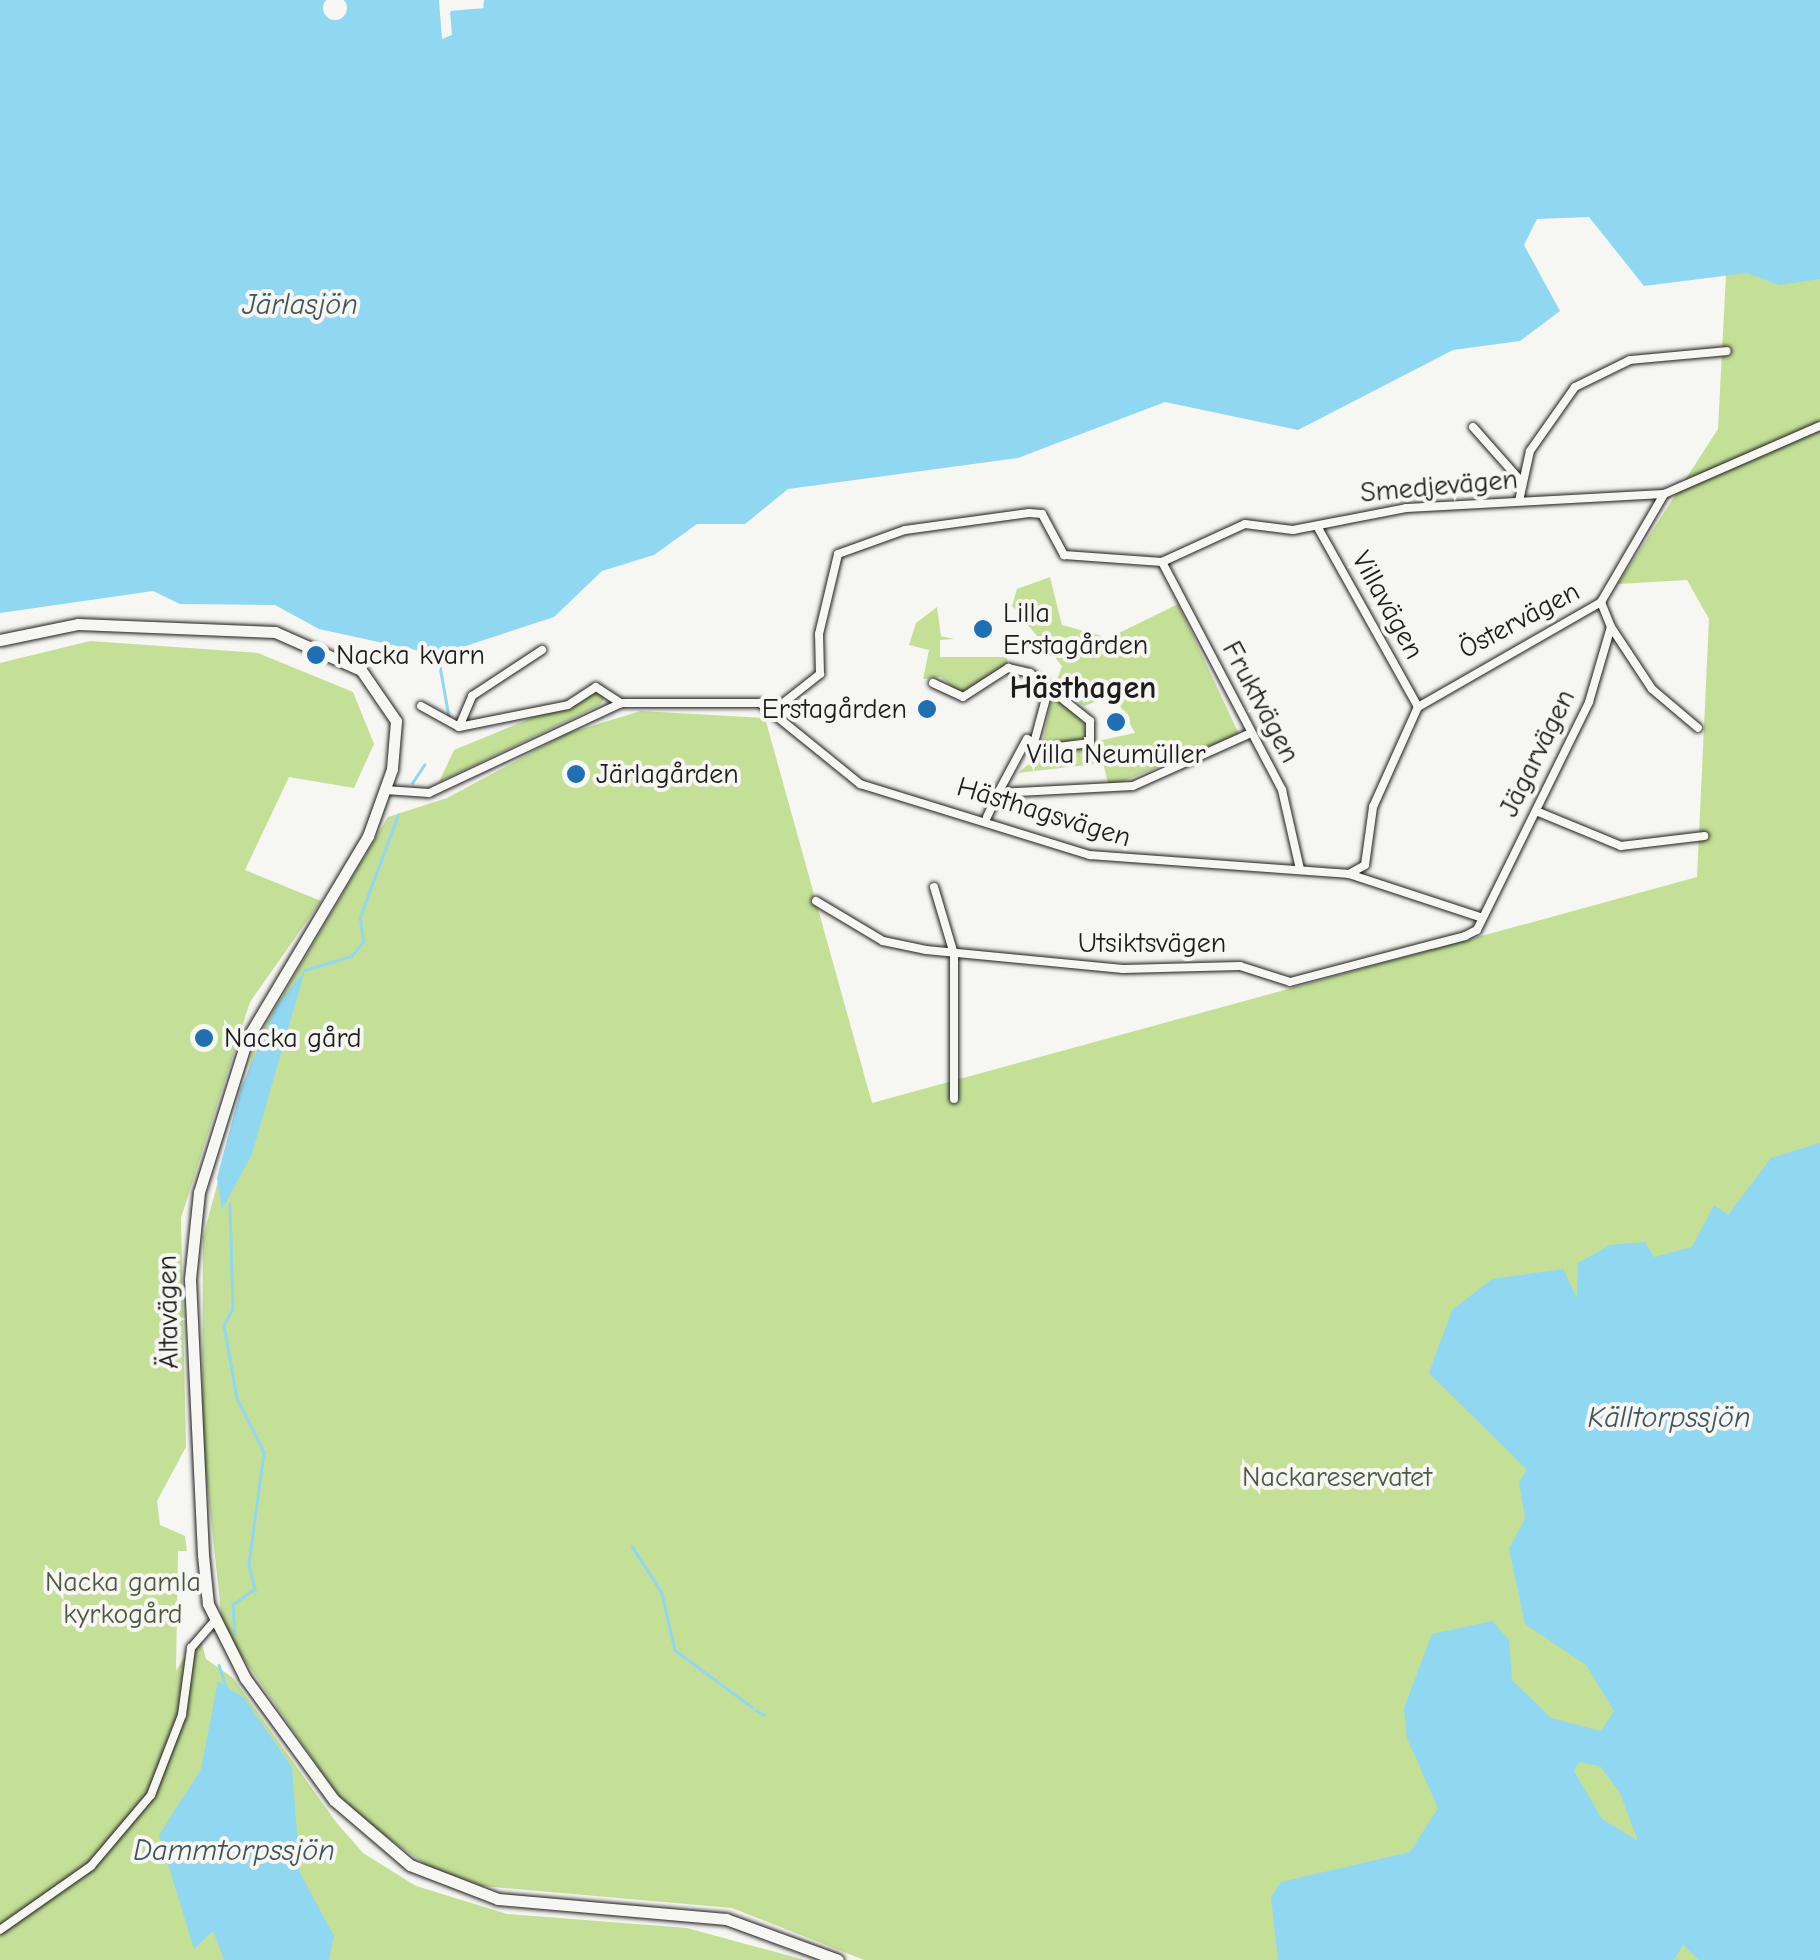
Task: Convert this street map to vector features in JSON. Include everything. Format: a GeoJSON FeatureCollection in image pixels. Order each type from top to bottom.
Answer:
{"type":"FeatureCollection","features":[{"type":"Feature","properties":{"kind":"main road","name":"Ältavägen"},"geometry":{"type":"LineString","coordinates":[[0,640],[78,624],[163,623],[306,640],[361,670],[391,705],[397,745],[385,790],[331,903],[247,1038],[199,1192],[191,1298],[214,1622],[334,1800],[410,1866],[498,1899],[726,1919],[838,1960]]}},
{"type":"Feature","properties":{"kind":"street"},"geometry":{"type":"LineString","coordinates":[[1519,501],[1519,479],[1549,414],[1575,387],[1630,360],[1727,350]]}},
{"type":"Feature","properties":{"kind":"street"},"geometry":{"type":"LineString","coordinates":[[1664,494],[1820,426]]}},
{"type":"Feature","properties":{"kind":"street"},"geometry":{"type":"LineString","coordinates":[[1473,427],[1519,479]]}},
{"type":"Feature","properties":{"kind":"street","name":"Smedjevägen"},"geometry":{"type":"LineString","coordinates":[[777,708],[820,674],[834,562],[854,546],[1029,513],[1042,514],[1064,555],[1162,562],[1245,524],[1318,526],[1406,508],[1453,512],[1519,501],[1664,494]]}},
{"type":"Feature","properties":{"kind":"street","name":"Östervägen"},"geometry":{"type":"LineString","coordinates":[[1418,707],[1601,602],[1664,494]]}},
{"type":"Feature","properties":{"kind":"street","name":"Villavägen"},"geometry":{"type":"LineString","coordinates":[[1318,526],[1418,707]]}},
{"type":"Feature","properties":{"kind":"street","name":"Fruktvägen"},"geometry":{"type":"LineString","coordinates":[[1162,562],[1282,790],[1300,869]]}},
{"type":"Feature","properties":{"kind":"street"},"geometry":{"type":"LineString","coordinates":[[1601,602],[1611,628],[1652,688],[1698,728]]}},
{"type":"Feature","properties":{"kind":"street","name":"Jägarvägen"},"geometry":{"type":"LineString","coordinates":[[1480,918],[1590,702],[1611,628]]}},
{"type":"Feature","properties":{"kind":"street"},"geometry":{"type":"LineString","coordinates":[[459,727],[472,696],[542,650]]}},
{"type":"Feature","properties":{"kind":"street"},"geometry":{"type":"LineString","coordinates":[[933,683],[963,697],[1008,668],[1049,687],[1094,734],[1072,747],[1030,741]]}},
{"type":"Feature","properties":{"kind":"street"},"geometry":{"type":"LineString","coordinates":[[987,817],[1030,741],[1049,687]]}},
{"type":"Feature","properties":{"kind":"street"},"geometry":{"type":"LineString","coordinates":[[421,706],[459,727],[568,705],[596,688],[621,703]]}},
{"type":"Feature","properties":{"kind":"street"},"geometry":{"type":"LineString","coordinates":[[385,790],[429,793],[621,703],[777,708]]}},
{"type":"Feature","properties":{"kind":"street"},"geometry":{"type":"LineString","coordinates":[[1349,874],[1365,865],[1373,806],[1418,707]]}},
{"type":"Feature","properties":{"kind":"street","name":"Hästhagsvägen"},"geometry":{"type":"LineString","coordinates":[[777,708],[860,784],[987,817],[1122,864],[1349,874],[1480,918]]}},
{"type":"Feature","properties":{"kind":"street"},"geometry":{"type":"LineString","coordinates":[[998,794],[1133,786],[1250,734]]}},
{"type":"Feature","properties":{"kind":"street"},"geometry":{"type":"LineString","coordinates":[[1536,811],[1622,846],[1704,836]]}},
{"type":"Feature","properties":{"kind":"street"},"geometry":{"type":"LineString","coordinates":[[934,887],[954,954],[954,1099]]}},
{"type":"Feature","properties":{"kind":"street","name":"Utsiktsvägen"},"geometry":{"type":"LineString","coordinates":[[816,901],[883,941],[954,954],[1123,969],[1240,966],[1298,982],[1465,936],[1480,918]]}},
{"type":"Feature","properties":{"kind":"street"},"geometry":{"type":"LineString","coordinates":[[0,1930],[91,1866],[152,1795],[182,1714],[191,1648],[214,1622]]}},
{"type":"Feature","properties":{"kind":"green space","name":"Nackareservatet"},"geometry":{"type":"Polygon","coordinates":[[[1820,26],[1820,1960],[864,1960],[732,1908],[482,1886],[428,1866],[381,1833],[338,1795],[223,1629],[202,1438],[203,1237],[256,1041],[388,817],[447,798],[568,733],[641,711],[765,718],[872,1103],[1697,877],[1709,619],[1687,580],[1618,584],[1718,429],[1726,274],[1820,26]]]}},
{"type":"Feature","properties":{"kind":"green space"},"geometry":{"type":"Polygon","coordinates":[[[1050,577],[1062,625],[1102,636],[1115,657],[1117,634],[1178,604],[1239,734],[1109,787],[1103,763],[1018,773],[1042,753],[1135,733],[1114,695],[1084,706],[1055,685],[1062,666],[1012,606],[1017,589],[1050,577]]]}},
{"type":"Feature","properties":{"kind":"green space"},"geometry":{"type":"Polygon","coordinates":[[[937,607],[941,636],[954,639],[940,640],[940,657],[1007,657],[1008,664],[960,694],[941,677],[923,679],[929,650],[909,645],[916,623],[937,607]]]}},
{"type":"Feature","properties":{"kind":"green space","name":"Nacka gamla kyrkogård"},"geometry":{"type":"Polygon","coordinates":[[[90,641],[258,653],[353,692],[374,744],[354,788],[289,777],[245,870],[321,901],[250,1002],[181,1218],[186,1447],[157,1501],[160,1525],[185,1536],[187,1551],[178,1551],[176,1671],[199,1633],[206,1659],[233,1678],[336,1822],[363,1853],[416,1886],[507,1914],[687,1928],[805,1960],[0,1960],[0,663],[90,641]]]}},
{"type":"Feature","properties":{"kind":"green space"},"geometry":{"type":"Polygon","coordinates":[[[595,692],[606,696],[600,705],[439,782],[454,750],[595,692]]]}},
{"type":"Feature","properties":{"kind":"green space"},"geometry":{"type":"Polygon","coordinates":[[[1052,696],[1078,712],[1089,738],[1042,745],[1052,696]]]}},
{"type":"Feature","properties":{"kind":"water","name":"Järlasjön"},"geometry":{"type":"Polygon","coordinates":[[[0,0],[439,0],[442,39],[452,35],[450,11],[483,8],[484,0],[1820,0],[1820,279],[1779,285],[1747,273],[1644,286],[1589,217],[1537,219],[1524,245],[1560,311],[1520,341],[1453,350],[1298,430],[1165,402],[1018,458],[788,489],[745,524],[697,524],[654,555],[602,571],[554,617],[438,655],[319,629],[275,605],[180,604],[153,591],[0,613],[0,0]]]}},
{"type":"Feature","properties":{"kind":"water"},"geometry":{"type":"Polygon","coordinates":[[[305,970],[252,1154],[222,1210],[217,1178],[241,1088],[276,1007],[305,970]]]}},
{"type":"Feature","properties":{"kind":"water","name":"Källtorpssjön"},"geometry":{"type":"Polygon","coordinates":[[[1820,1143],[1820,1960],[1699,1960],[1683,1945],[1674,1960],[1278,1960],[1271,1897],[1281,1882],[1410,1852],[1438,1808],[1407,1738],[1404,1708],[1432,1634],[1492,1621],[1509,1640],[1512,1680],[1551,1718],[1601,1731],[1614,1711],[1586,1665],[1525,1624],[1509,1549],[1525,1518],[1519,1482],[1527,1470],[1429,1373],[1452,1310],[1492,1279],[1563,1269],[1577,1298],[1578,1263],[1610,1245],[1645,1242],[1654,1257],[1692,1247],[1714,1205],[1728,1215],[1771,1158],[1820,1143]],[[1579,1762],[1574,1771],[1602,1819],[1638,1841],[1620,1793],[1600,1766],[1579,1762]]]}},
{"type":"Feature","properties":{"kind":"water","name":"Dammtorpssjön"},"geometry":{"type":"Polygon","coordinates":[[[218,1681],[244,1698],[292,1767],[300,1873],[334,1936],[329,1960],[224,1960],[213,1931],[194,1949],[159,1835],[201,1769],[218,1681]]]}},
{"type":"Feature","properties":{"kind":"pier"},"geometry":{"type":"Polygon","coordinates":[[[335,-4],[344,-1],[344,17],[335,20],[326,17],[323,8],[326,-1],[335,-4]]]}},
{"type":"Feature","properties":{"kind":"pier"},"geometry":{"type":"Polygon","coordinates":[[[439,0],[445,11],[479,0],[484,8],[451,10],[443,40],[439,0]]]}},
{"type":"Feature","properties":{"kind":"waterway"},"geometry":{"type":"LineString","coordinates":[[438,655],[449,717]]}},
{"type":"Feature","properties":{"kind":"waterway"},"geometry":{"type":"LineString","coordinates":[[412,783],[424,765]]}},
{"type":"Feature","properties":{"kind":"waterway"},"geometry":{"type":"LineString","coordinates":[[305,970],[351,956],[363,942],[360,917],[398,815]]}},
{"type":"Feature","properties":{"kind":"waterway"},"geometry":{"type":"LineString","coordinates":[[230,1204],[233,1309],[224,1325],[237,1398],[264,1452],[249,1565],[255,1589],[233,1605],[235,1633]]}},
{"type":"Feature","properties":{"kind":"waterway"},"geometry":{"type":"LineString","coordinates":[[632,1546],[662,1593],[675,1650],[752,1707]]}},
{"type":"Feature","properties":{"kind":"waterway"},"geometry":{"type":"LineString","coordinates":[[219,1665],[226,1686]]}},
{"type":"Feature","properties":{"kind":"waterway"},"geometry":{"type":"LineString","coordinates":[[756,1710],[764,1715]]}},
{"type":"Feature","properties":{"kind":"place","name":"Lilla Erstagården"},"geometry":{"type":"Point","coordinates":[983,629]}},
{"type":"Feature","properties":{"kind":"place","name":"Nacka kvarn"},"geometry":{"type":"Point","coordinates":[316,655]}},
{"type":"Feature","properties":{"kind":"place","name":"Erstagården"},"geometry":{"type":"Point","coordinates":[927,709]}},
{"type":"Feature","properties":{"kind":"place","name":"Villa Neumüller"},"geometry":{"type":"Point","coordinates":[1116,722]}},
{"type":"Feature","properties":{"kind":"place","name":"Järlagården"},"geometry":{"type":"Point","coordinates":[576,774]}},
{"type":"Feature","properties":{"kind":"place","name":"Nacka gård"},"geometry":{"type":"Point","coordinates":[204,1038]}},
{"type":"Feature","properties":{"kind":"district","name":"Hästhagen"},"geometry":{"type":"Point","coordinates":[1083,688]}}]}
